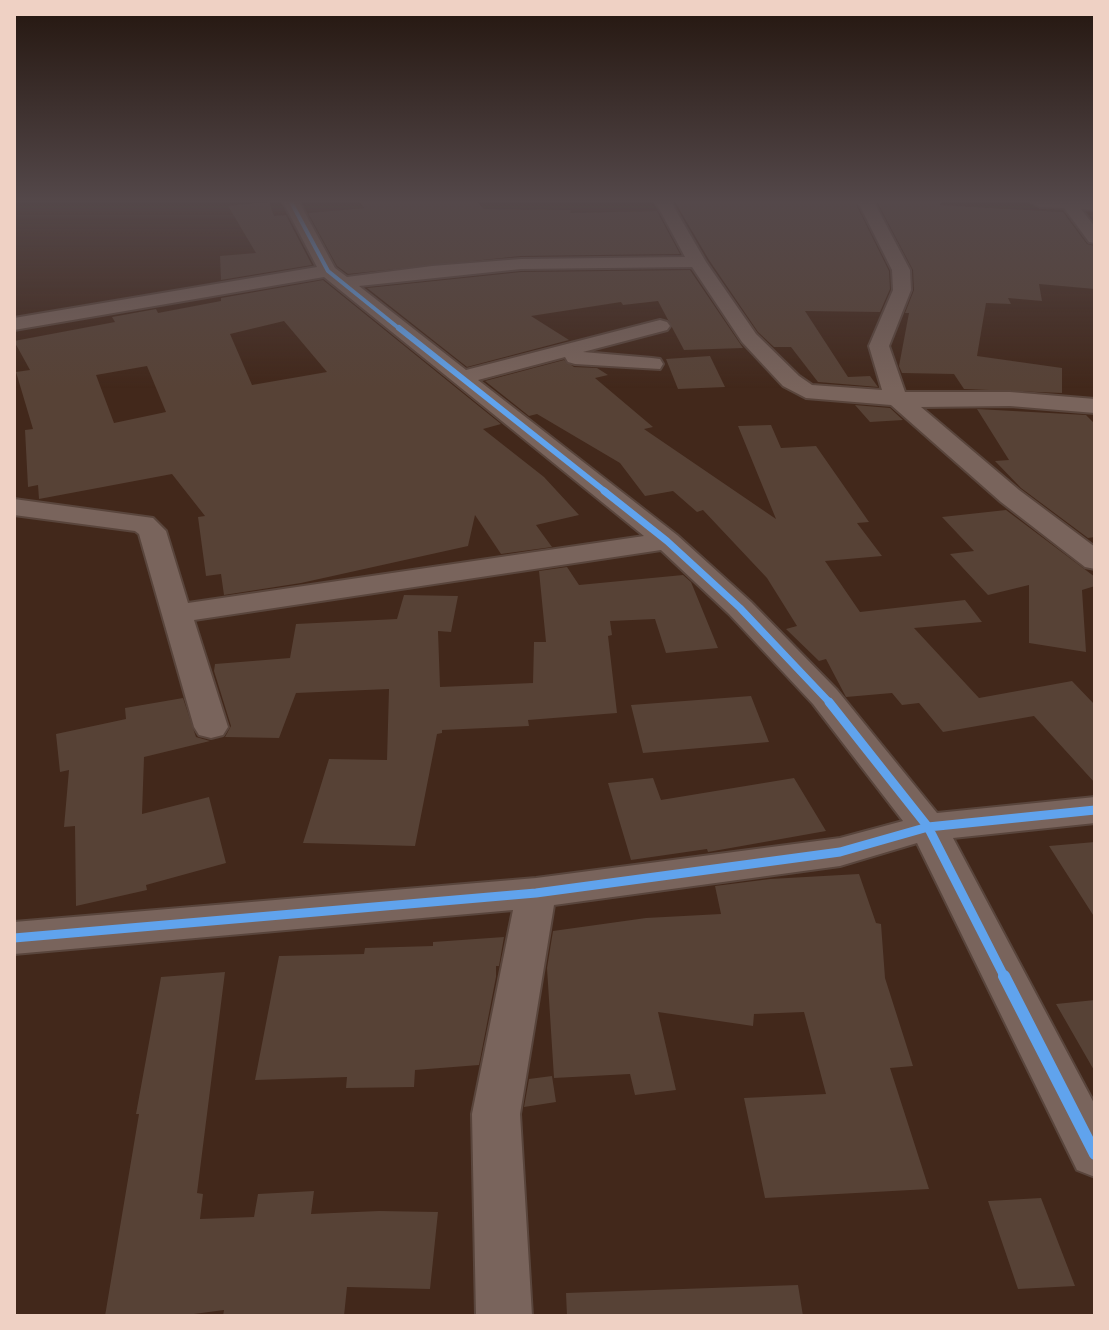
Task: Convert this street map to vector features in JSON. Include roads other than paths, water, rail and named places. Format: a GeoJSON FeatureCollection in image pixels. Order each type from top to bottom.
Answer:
{"type":"FeatureCollection","features":[{"type":"Feature","properties":{"kind":"street"},"geometry":{"type":"LineString","coordinates":[[328,264],[336,277],[667,541],[740,608],[825,697],[928,827],[1095,1154]]}},
{"type":"Feature","properties":{"kind":"street"},"geometry":{"type":"LineString","coordinates":[[14,324],[336,277],[520,264]]}},
{"type":"Feature","properties":{"kind":"street"},"geometry":{"type":"LineString","coordinates":[[698,264],[749,338],[791,381],[806,391],[930,401],[1010,399],[1095,406]]}},
{"type":"Feature","properties":{"kind":"street"},"geometry":{"type":"LineString","coordinates":[[898,264],[902,290],[879,346],[895,396],[1010,496],[1095,561]]}},
{"type":"Feature","properties":{"kind":"street"},"geometry":{"type":"LineString","coordinates":[[461,378],[660,326]]}},
{"type":"Feature","properties":{"kind":"street"},"geometry":{"type":"LineString","coordinates":[[536,359],[594,357],[652,364]]}},
{"type":"Feature","properties":{"kind":"street"},"geometry":{"type":"LineString","coordinates":[[14,507],[143,524],[152,531],[211,727]]}},
{"type":"Feature","properties":{"kind":"street"},"geometry":{"type":"LineString","coordinates":[[179,613],[667,541]]}},
{"type":"Feature","properties":{"kind":"street"},"geometry":{"type":"LineString","coordinates":[[14,938],[536,893],[840,852],[928,827],[1095,810]]}},
{"type":"Feature","properties":{"kind":"street"},"geometry":{"type":"LineString","coordinates":[[504,1316],[496,1114],[536,893]]}}]}
